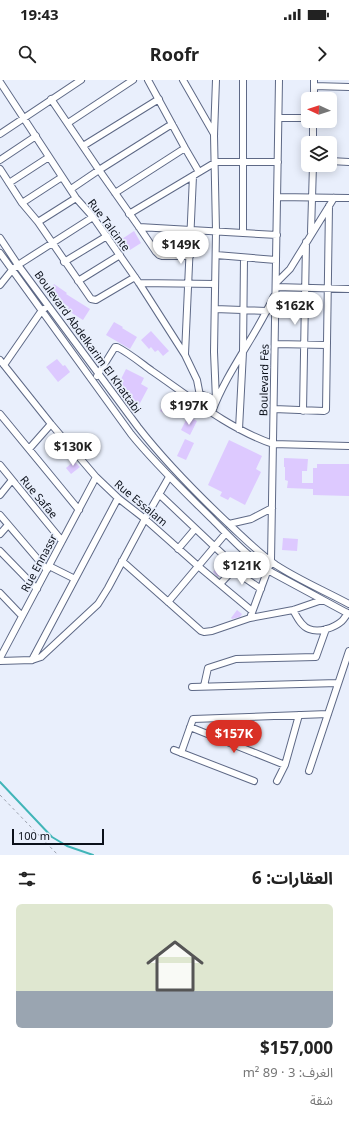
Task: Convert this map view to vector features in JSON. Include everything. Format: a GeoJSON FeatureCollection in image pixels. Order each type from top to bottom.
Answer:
{"type":"FeatureCollection","features":[{"type":"Feature","properties":{"kind":"street"},"geometry":{"type":"LineString","coordinates":[[0,134],[81,80]]}},
{"type":"Feature","properties":{"kind":"street"},"geometry":{"type":"LineString","coordinates":[[68,123],[133,80]]}},
{"type":"Feature","properties":{"kind":"street"},"geometry":{"type":"LineString","coordinates":[[148,80],[199,172]]}},
{"type":"Feature","properties":{"kind":"street"},"geometry":{"type":"LineString","coordinates":[[183,80],[214,134]]}},
{"type":"Feature","properties":{"kind":"street"},"geometry":{"type":"LineString","coordinates":[[216,80],[214,134],[216,162],[214,352],[216,400]]}},
{"type":"Feature","properties":{"kind":"street"},"geometry":{"type":"LineString","coordinates":[[243,80],[243,233]]}},
{"type":"Feature","properties":{"kind":"street","name":"Boulevard Fès"},"geometry":{"type":"LineString","coordinates":[[250,618],[271,561],[279,80]]}},
{"type":"Feature","properties":{"kind":"street","name":"Rue Talcinte"},"geometry":{"type":"LineString","coordinates":[[0,81],[76,198],[93,217],[120,255],[185,354],[197,380],[202,406]]}},
{"type":"Feature","properties":{"kind":"street"},"geometry":{"type":"LineString","coordinates":[[314,83],[349,87]]}},
{"type":"Feature","properties":{"kind":"street"},"geometry":{"type":"LineString","coordinates":[[51,99],[84,146],[98,170],[159,255],[190,256]]}},
{"type":"Feature","properties":{"kind":"street"},"geometry":{"type":"LineString","coordinates":[[84,146],[159,99]]}},
{"type":"Feature","properties":{"kind":"street"},"geometry":{"type":"LineString","coordinates":[[279,118],[301,118]]}},
{"type":"Feature","properties":{"kind":"street"},"geometry":{"type":"LineString","coordinates":[[71,189],[98,170],[172,124]]}},
{"type":"Feature","properties":{"kind":"street"},"geometry":{"type":"LineString","coordinates":[[0,160],[36,136]]}},
{"type":"Feature","properties":{"kind":"street"},"geometry":{"type":"LineString","coordinates":[[115,193],[185,148]]}},
{"type":"Feature","properties":{"kind":"street"},"geometry":{"type":"LineString","coordinates":[[9,183],[49,157]]}},
{"type":"Feature","properties":{"kind":"street"},"geometry":{"type":"LineString","coordinates":[[337,161],[349,162]]}},
{"type":"Feature","properties":{"kind":"street"},"geometry":{"type":"LineString","coordinates":[[130,214],[216,162],[278,162]]}},
{"type":"Feature","properties":{"kind":"street"},"geometry":{"type":"LineString","coordinates":[[0,169],[22,203],[38,222],[90,298],[95,300],[134,277]]}},
{"type":"Feature","properties":{"kind":"street"},"geometry":{"type":"LineString","coordinates":[[310,234],[313,172]]}},
{"type":"Feature","properties":{"kind":"street"},"geometry":{"type":"LineString","coordinates":[[185,354],[192,230],[193,176]]}},
{"type":"Feature","properties":{"kind":"street"},"geometry":{"type":"LineString","coordinates":[[22,203],[62,177]]}},
{"type":"Feature","properties":{"kind":"street"},"geometry":{"type":"LineString","coordinates":[[277,197],[349,198]]}},
{"type":"Feature","properties":{"kind":"street"},"geometry":{"type":"LineString","coordinates":[[38,222],[76,198]]}},
{"type":"Feature","properties":{"kind":"street"},"geometry":{"type":"LineString","coordinates":[[212,412],[216,400],[267,312],[276,288],[290,269],[310,234],[334,198]]}},
{"type":"Feature","properties":{"kind":"street"},"geometry":{"type":"LineString","coordinates":[[274,409],[326,410],[329,206]]}},
{"type":"Feature","properties":{"kind":"street"},"geometry":{"type":"LineString","coordinates":[[0,285],[18,265],[93,217]]}},
{"type":"Feature","properties":{"kind":"street"},"geometry":{"type":"LineString","coordinates":[[139,226],[276,235]]}},
{"type":"Feature","properties":{"kind":"street"},"geometry":{"type":"LineString","coordinates":[[64,262],[106,236]]}},
{"type":"Feature","properties":{"kind":"street","name":"Boulevard Abdelkarim El Khattabi"},"geometry":{"type":"LineString","coordinates":[[0,238],[18,265],[138,427],[175,471],[229,524],[271,561],[349,604]]}},
{"type":"Feature","properties":{"kind":"street"},"geometry":{"type":"LineString","coordinates":[[302,410],[306,242]]}},
{"type":"Feature","properties":{"kind":"street","name":"Boulevard Abdelkarim El Khattabi"},"geometry":{"type":"LineString","coordinates":[[0,253],[140,445],[169,477],[252,558],[268,570],[348,614]]}},
{"type":"Feature","properties":{"kind":"street"},"geometry":{"type":"LineString","coordinates":[[78,281],[120,255]]}},
{"type":"Feature","properties":{"kind":"street"},"geometry":{"type":"LineString","coordinates":[[216,255],[276,260]]}},
{"type":"Feature","properties":{"kind":"street"},"geometry":{"type":"LineString","coordinates":[[240,429],[244,310],[244,258]]}},
{"type":"Feature","properties":{"kind":"street"},"geometry":{"type":"LineString","coordinates":[[139,283],[215,284]]}},
{"type":"Feature","properties":{"kind":"street"},"geometry":{"type":"LineString","coordinates":[[276,288],[349,289]]}},
{"type":"Feature","properties":{"kind":"street"},"geometry":{"type":"LineString","coordinates":[[2,363],[42,311],[48,306]]}},
{"type":"Feature","properties":{"kind":"street"},"geometry":{"type":"LineString","coordinates":[[215,309],[267,312]]}},
{"type":"Feature","properties":{"kind":"street"},"geometry":{"type":"LineString","coordinates":[[275,344],[327,345]]}},
{"type":"Feature","properties":{"kind":"street"},"geometry":{"type":"LineString","coordinates":[[93,380],[99,375],[115,347],[117,347],[202,406],[261,440],[273,444],[349,446]]}},
{"type":"Feature","properties":{"kind":"street","name":"Rue Essalam"},"geometry":{"type":"LineString","coordinates":[[2,363],[96,477],[118,498],[252,611]]}},
{"type":"Feature","properties":{"kind":"street"},"geometry":{"type":"LineString","coordinates":[[200,394],[216,400]]}},
{"type":"Feature","properties":{"kind":"street"},"geometry":{"type":"LineString","coordinates":[[0,414],[79,510]]}},
{"type":"Feature","properties":{"kind":"street"},"geometry":{"type":"LineString","coordinates":[[29,449],[51,424]]}},
{"type":"Feature","properties":{"kind":"street","name":"Rue Safae"},"geometry":{"type":"LineString","coordinates":[[0,465],[62,541]]}},
{"type":"Feature","properties":{"kind":"street","name":"Rue Ennassr"},"geometry":{"type":"LineString","coordinates":[[0,659],[96,477]]}},
{"type":"Feature","properties":{"kind":"street"},"geometry":{"type":"LineString","coordinates":[[0,659],[32,660],[41,657],[98,604],[144,519],[169,477]]}},
{"type":"Feature","properties":{"kind":"street"},"geometry":{"type":"LineString","coordinates":[[0,495],[12,480]]}},
{"type":"Feature","properties":{"kind":"street"},"geometry":{"type":"LineString","coordinates":[[159,494],[234,565],[233,570],[220,584]]}},
{"type":"Feature","properties":{"kind":"street"},"geometry":{"type":"LineString","coordinates":[[32,660],[118,498]]}},
{"type":"Feature","properties":{"kind":"street"},"geometry":{"type":"LineString","coordinates":[[229,524],[252,519],[272,508]]}},
{"type":"Feature","properties":{"kind":"street"},"geometry":{"type":"LineString","coordinates":[[0,515],[48,568],[75,579]]}},
{"type":"Feature","properties":{"kind":"street"},"geometry":{"type":"LineString","coordinates":[[0,534],[8,525]]}},
{"type":"Feature","properties":{"kind":"street"},"geometry":{"type":"LineString","coordinates":[[178,549],[195,529]]}},
{"type":"Feature","properties":{"kind":"street"},"geometry":{"type":"LineString","coordinates":[[168,602],[226,533]]}},
{"type":"Feature","properties":{"kind":"street"},"geometry":{"type":"LineString","coordinates":[[0,551],[37,589]]}},
{"type":"Feature","properties":{"kind":"street"},"geometry":{"type":"LineString","coordinates":[[122,561],[201,631],[204,632],[212,632],[250,618],[293,610],[322,600]]}},
{"type":"Feature","properties":{"kind":"street"},"geometry":{"type":"LineString","coordinates":[[233,570],[261,588]]}},
{"type":"Feature","properties":{"kind":"street"},"geometry":{"type":"LineString","coordinates":[[0,593],[22,616]]}},
{"type":"Feature","properties":{"kind":"street"},"geometry":{"type":"LineString","coordinates":[[293,610],[299,621],[309,629],[319,630],[326,629],[341,621],[348,614]]}},
{"type":"Feature","properties":{"kind":"street"},"geometry":{"type":"LineString","coordinates":[[204,686],[208,668],[236,659],[316,657],[326,629]]}},
{"type":"Feature","properties":{"kind":"street"},"geometry":{"type":"LineString","coordinates":[[309,771],[349,651]]}},
{"type":"Feature","properties":{"kind":"street"},"geometry":{"type":"LineString","coordinates":[[192,687],[338,683]]}},
{"type":"Feature","properties":{"kind":"street"},"geometry":{"type":"LineString","coordinates":[[181,753],[193,719],[328,714]]}},
{"type":"Feature","properties":{"kind":"street"},"geometry":{"type":"LineString","coordinates":[[277,781],[284,765],[300,715]]}},
{"type":"Feature","properties":{"kind":"street"},"geometry":{"type":"LineString","coordinates":[[190,726],[284,765]]}},
{"type":"Feature","properties":{"kind":"street"},"geometry":{"type":"LineString","coordinates":[[174,750],[254,781]]}},
{"type":"Feature","properties":{"kind":"path"},"geometry":{"type":"LineString","coordinates":[[0,795],[58,855]]}},
{"type":"Feature","properties":{"kind":"building"},"geometry":{"type":"Polygon","coordinates":[[[134,231],[141,243],[130,250],[122,239],[134,231]]]}},
{"type":"Feature","properties":{"kind":"building"},"geometry":{"type":"Polygon","coordinates":[[[54,284],[67,293],[66,294],[90,309],[83,320],[67,310],[69,307],[48,293],[54,284]]]}},
{"type":"Feature","properties":{"kind":"building"},"geometry":{"type":"Polygon","coordinates":[[[114,322],[137,337],[130,349],[106,335],[114,322]]]}},
{"type":"Feature","properties":{"kind":"building"},"geometry":{"type":"Polygon","coordinates":[[[151,331],[169,351],[163,356],[158,350],[155,352],[151,347],[149,349],[141,340],[151,331]]]}},
{"type":"Feature","properties":{"kind":"building"},"geometry":{"type":"Polygon","coordinates":[[[57,359],[63,366],[65,365],[70,372],[58,382],[46,367],[57,359]]]}},
{"type":"Feature","properties":{"kind":"building"},"geometry":{"type":"Polygon","coordinates":[[[126,369],[144,378],[141,384],[148,388],[139,405],[130,400],[132,396],[124,392],[125,389],[118,385],[126,369]]]}},
{"type":"Feature","properties":{"kind":"building"},"geometry":{"type":"Polygon","coordinates":[[[168,396],[177,401],[169,416],[160,411],[168,396]]]}},
{"type":"Feature","properties":{"kind":"building"},"geometry":{"type":"Polygon","coordinates":[[[188,416],[197,421],[190,435],[181,430],[188,416]]]}},
{"type":"Feature","properties":{"kind":"building"},"geometry":{"type":"Polygon","coordinates":[[[185,439],[194,443],[186,460],[177,456],[185,439]]]}},
{"type":"Feature","properties":{"kind":"building"},"geometry":{"type":"Polygon","coordinates":[[[229,440],[262,456],[256,469],[261,472],[245,505],[230,497],[228,500],[220,496],[222,492],[208,485],[229,440]]]}},
{"type":"Feature","properties":{"kind":"building"},"geometry":{"type":"Polygon","coordinates":[[[284,458],[308,459],[307,471],[302,471],[302,483],[313,483],[313,468],[317,468],[317,464],[349,464],[349,496],[313,495],[313,489],[287,488],[288,481],[285,480],[284,458]]]}},
{"type":"Feature","properties":{"kind":"building"},"geometry":{"type":"Polygon","coordinates":[[[74,461],[80,467],[71,474],[66,468],[74,461]]]}},
{"type":"Feature","properties":{"kind":"building"},"geometry":{"type":"Polygon","coordinates":[[[283,538],[298,539],[297,551],[282,550],[283,538]]]}},
{"type":"Feature","properties":{"kind":"building"},"geometry":{"type":"Polygon","coordinates":[[[222,561],[227,566],[218,577],[213,572],[222,561]]]}},
{"type":"Feature","properties":{"kind":"building"},"geometry":{"type":"Polygon","coordinates":[[[237,610],[242,614],[240,617],[232,619],[231,618],[237,610]]]}},
{"type":"Feature","properties":{"kind":"waterway"},"geometry":{"type":"LineString","coordinates":[[0,782],[52,837],[67,846],[93,855]]}}]}
